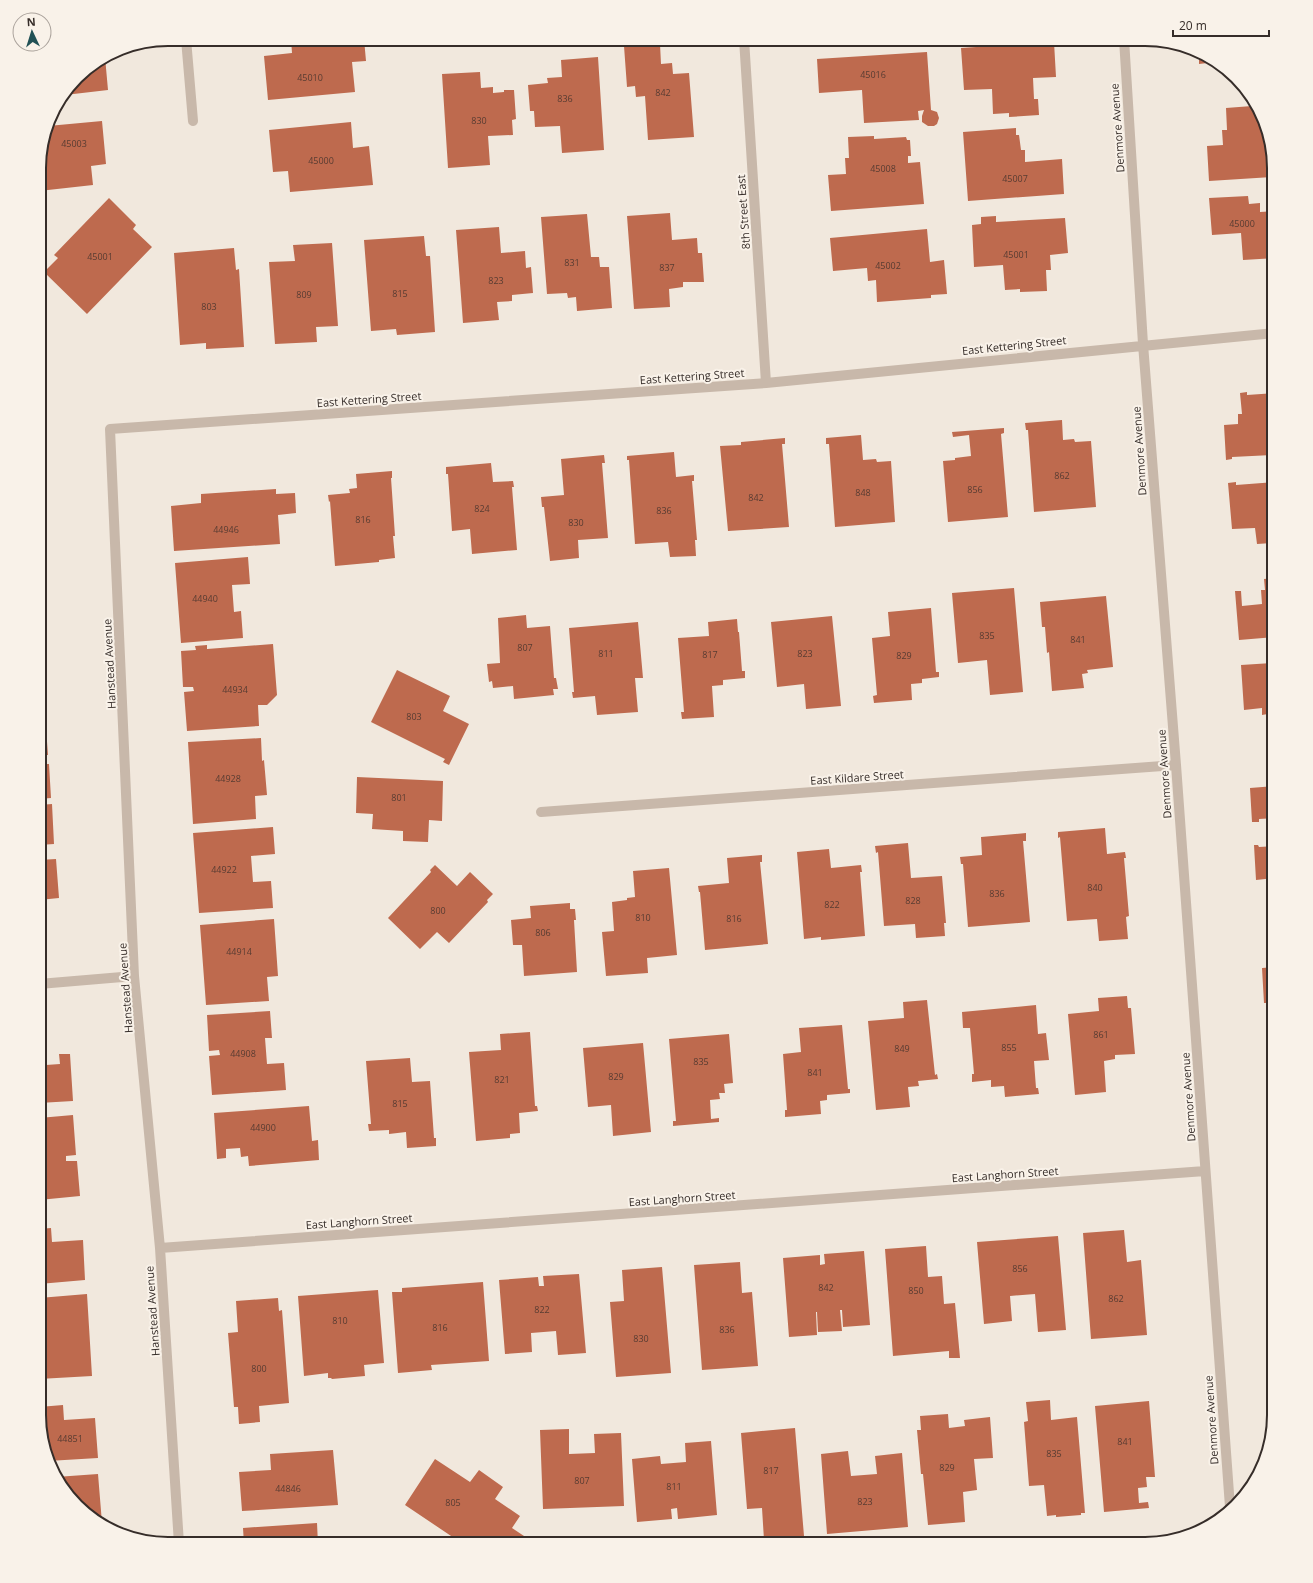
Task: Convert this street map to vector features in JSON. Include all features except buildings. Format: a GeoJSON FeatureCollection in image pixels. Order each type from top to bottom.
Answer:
{"type":"FeatureCollection","features":[{"type":"Feature","properties":{"kind":"street"},"geometry":{"type":"LineString","coordinates":[[187,46],[193,121]]}},
{"type":"Feature","properties":{"kind":"street","name":"8th Street East"},"geometry":{"type":"LineString","coordinates":[[744,46],[766,383]]}},
{"type":"Feature","properties":{"kind":"street","name":"Denmore Avenue"},"geometry":{"type":"LineString","coordinates":[[1124,46],[1143,344],[1176,765],[1230,1502]]}},
{"type":"Feature","properties":{"kind":"street","name":"East Kettering Street"},"geometry":{"type":"LineString","coordinates":[[110,429],[766,383],[1267,333]]}},
{"type":"Feature","properties":{"kind":"street","name":"Hanstead Avenue"},"geometry":{"type":"LineString","coordinates":[[110,429],[134,976],[160,1248],[179,1537]]}},
{"type":"Feature","properties":{"kind":"street","name":"East Kildare Street"},"geometry":{"type":"LineString","coordinates":[[540,812],[1176,765]]}},
{"type":"Feature","properties":{"kind":"street"},"geometry":{"type":"LineString","coordinates":[[46,983],[134,976]]}},
{"type":"Feature","properties":{"kind":"street","name":"East Langhorn Street"},"geometry":{"type":"LineString","coordinates":[[160,1248],[1205,1171]]}}]}
